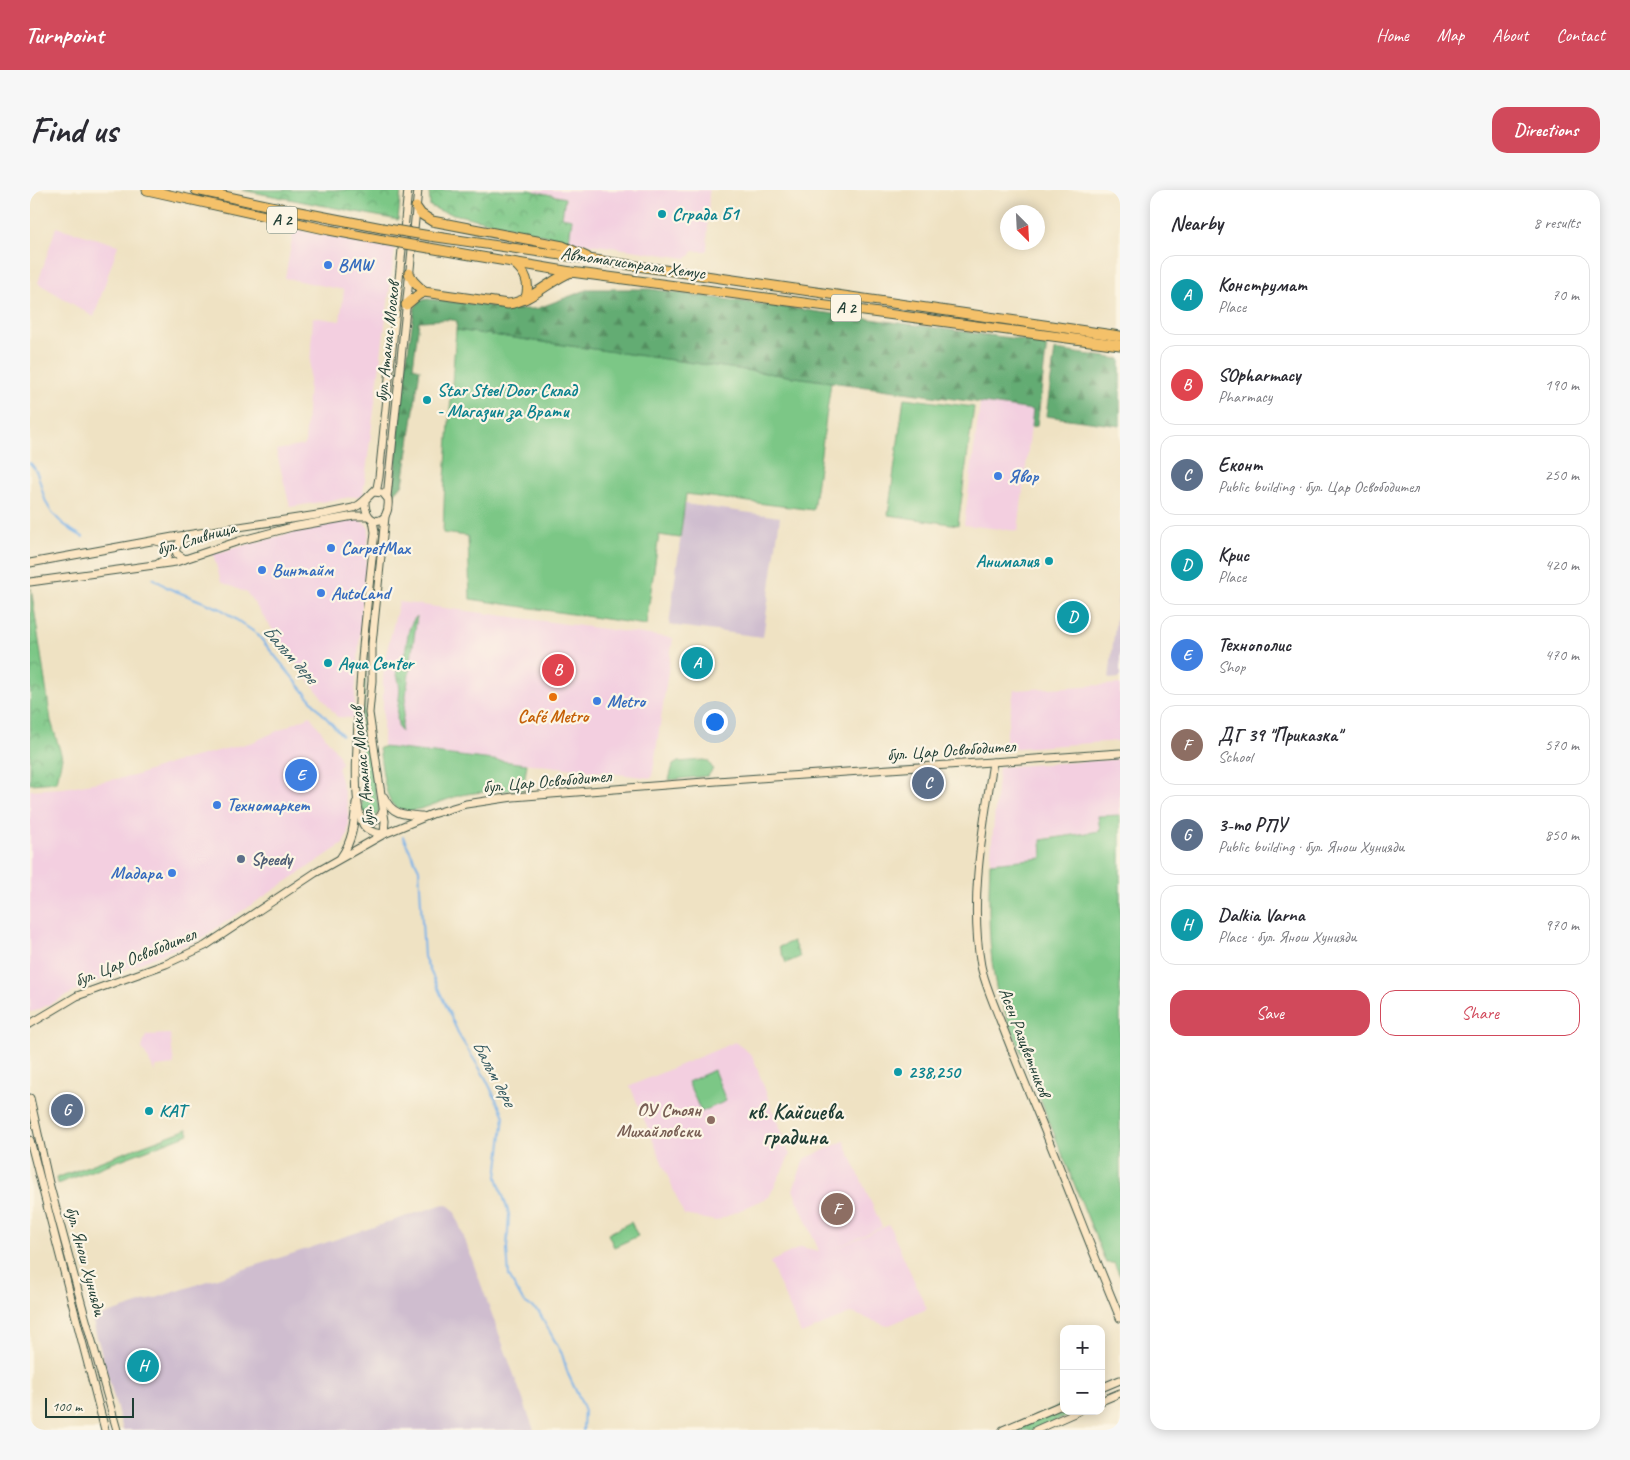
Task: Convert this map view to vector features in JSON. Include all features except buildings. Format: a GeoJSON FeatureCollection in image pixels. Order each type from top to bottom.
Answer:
{"type":"FeatureCollection","features":[{"type":"Feature","properties":{"kind":"highway","name":"Автомагистрала Хемус"},"geometry":{"type":"LineString","coordinates":[[147,190],[301,224],[513,263],[1120,345]]}},
{"type":"Feature","properties":{"kind":"highway","name":"Автомагистрала Хемус"},"geometry":{"type":"LineString","coordinates":[[196,190],[289,210],[430,236],[1120,336]]}},
{"type":"Feature","properties":{"kind":"highway"},"geometry":{"type":"LineString","coordinates":[[416,207],[421,214],[432,221],[563,246],[596,261]]}},
{"type":"Feature","properties":{"kind":"highway"},"geometry":{"type":"LineString","coordinates":[[513,263],[526,276],[528,285],[526,298]]}},
{"type":"Feature","properties":{"kind":"highway"},"geometry":{"type":"LineString","coordinates":[[406,305],[424,292],[515,304],[552,281],[571,272]]}},
{"type":"Feature","properties":{"kind":"highway"},"geometry":{"type":"LineString","coordinates":[[409,273],[413,281],[424,292]]}},
{"type":"Feature","properties":{"kind":"main road","name":"бул. Атанас Москов"},"geometry":{"type":"LineString","coordinates":[[373,492],[379,477],[408,190]]}},
{"type":"Feature","properties":{"kind":"main road","name":"бул. Атанас Москов"},"geometry":{"type":"LineString","coordinates":[[387,496],[418,190]]}},
{"type":"Feature","properties":{"kind":"main road"},"geometry":{"type":"LineString","coordinates":[[373,492],[379,492],[387,496],[388,507],[385,517],[379,521],[370,518],[365,511],[365,500],[373,492]]}},
{"type":"Feature","properties":{"kind":"main road","name":"бул. Сливница"},"geometry":{"type":"LineString","coordinates":[[30,563],[353,508],[359,506],[365,500]]}},
{"type":"Feature","properties":{"kind":"main road","name":"бул. Сливница"},"geometry":{"type":"LineString","coordinates":[[30,582],[152,566],[185,559],[239,541],[292,527],[354,516],[370,518]]}},
{"type":"Feature","properties":{"kind":"main road","name":"бул. Атанас Москов"},"geometry":{"type":"LineString","coordinates":[[370,518],[375,532],[364,626],[358,706],[357,790],[363,824],[375,833],[384,834],[383,810],[368,714],[372,681],[372,644],[385,517]]}},
{"type":"Feature","properties":{"kind":"main road"},"geometry":{"type":"LineString","coordinates":[[185,559],[177,554],[176,545],[180,540],[192,535]]}},
{"type":"Feature","properties":{"kind":"main road"},"geometry":{"type":"LineString","coordinates":[[152,566],[167,558],[169,551],[164,543],[156,541]]}},
{"type":"Feature","properties":{"kind":"main road","name":"бул. Цар Освободител"},"geometry":{"type":"LineString","coordinates":[[30,1024],[76,996],[190,954],[341,857],[384,834],[425,816],[466,804],[513,797],[717,781],[1120,753]]}},
{"type":"Feature","properties":{"kind":"main road","name":"Асен Разцветников"},"geometry":{"type":"LineString","coordinates":[[992,762],[983,829],[976,919],[981,967],[1006,1038],[1120,1318]]}},
{"type":"Feature","properties":{"kind":"main road"},"geometry":{"type":"LineString","coordinates":[[379,784],[387,804],[395,812],[400,815],[425,816]]}},
{"type":"Feature","properties":{"kind":"main road"},"geometry":{"type":"LineString","coordinates":[[341,857],[347,848],[352,833],[357,790]]}},
{"type":"Feature","properties":{"kind":"main road"},"geometry":{"type":"LineString","coordinates":[[360,815],[364,821],[371,823],[378,820],[383,810]]}},
{"type":"Feature","properties":{"kind":"main road"},"geometry":{"type":"LineString","coordinates":[[30,1018],[47,1013]]}},
{"type":"Feature","properties":{"kind":"main road","name":"бул. Янош Хунияди"},"geometry":{"type":"LineString","coordinates":[[30,1098],[64,1238],[118,1430]]}},
{"type":"Feature","properties":{"kind":"main road","name":"бул. Янош Хунияди"},"geometry":{"type":"LineString","coordinates":[[30,1140],[105,1430]]}},
{"type":"Feature","properties":{"kind":"main road"},"geometry":{"type":"LineString","coordinates":[[1105,1386],[1120,1380]]}},
{"type":"Feature","properties":{"kind":"main road"},"geometry":{"type":"LineString","coordinates":[[1105,1400],[1120,1393]]}},
{"type":"Feature","properties":{"kind":"main road"},"geometry":{"type":"LineString","coordinates":[[1003,1430],[1060,1406]]}},
{"type":"Feature","properties":{"kind":"main road"},"geometry":{"type":"LineString","coordinates":[[1036,1430],[1070,1415]]}},
{"type":"Feature","properties":{"kind":"shaded area"},"geometry":{"type":"Polygon","coordinates":[[[531,190],[709,190],[707,251],[693,251],[686,258],[569,241],[572,219],[562,217],[565,198],[531,190]]]}},
{"type":"Feature","properties":{"kind":"shaded area"},"geometry":{"type":"Polygon","coordinates":[[[56,227],[118,245],[94,317],[38,283],[56,227]]]}},
{"type":"Feature","properties":{"kind":"shaded area"},"geometry":{"type":"Polygon","coordinates":[[[294,229],[395,248],[363,495],[290,507],[276,450],[305,445],[313,317],[340,321],[344,290],[285,278],[294,229]]]}},
{"type":"Feature","properties":{"kind":"shaded area","name":"Явор"},"geometry":{"type":"Polygon","coordinates":[[[980,403],[1033,410],[1018,531],[964,525],[980,403]]]}},
{"type":"Feature","properties":{"kind":"shaded area"},"geometry":{"type":"Polygon","coordinates":[[[685,504],[780,517],[763,637],[669,625],[685,504]]]}},
{"type":"Feature","properties":{"kind":"shaded area"},"geometry":{"type":"Polygon","coordinates":[[[357,519],[366,524],[369,529],[353,718],[337,717],[298,666],[247,593],[221,582],[213,554],[305,529],[357,519]]]}},
{"type":"Feature","properties":{"kind":"shaded area"},"geometry":{"type":"Polygon","coordinates":[[[1120,581],[1120,678],[1109,679],[1120,581]]]}},
{"type":"Feature","properties":{"kind":"shaded area"},"geometry":{"type":"Polygon","coordinates":[[[399,602],[673,638],[652,778],[383,747],[384,662],[399,602]]]}},
{"type":"Feature","properties":{"kind":"shaded area"},"geometry":{"type":"Polygon","coordinates":[[[1120,684],[1120,741],[1004,749],[1014,690],[1120,684]]]}},
{"type":"Feature","properties":{"kind":"shaded area"},"geometry":{"type":"Polygon","coordinates":[[[310,716],[339,755],[341,763],[338,770],[347,803],[349,824],[347,836],[343,844],[200,939],[30,1012],[30,790],[63,788],[134,776],[175,762],[253,742],[310,716]]]}},
{"type":"Feature","properties":{"kind":"shaded area"},"geometry":{"type":"Polygon","coordinates":[[[1120,759],[1120,815],[1098,816],[1100,831],[1041,839],[1043,858],[990,863],[999,767],[1120,759]]]}},
{"type":"Feature","properties":{"kind":"shaded area"},"geometry":{"type":"Polygon","coordinates":[[[170,1034],[174,1065],[156,1067],[155,1072],[142,1048],[146,1035],[170,1034]]]}},
{"type":"Feature","properties":{"kind":"shaded area","name":"ОУ Стоян Михайловски"},"geometry":{"type":"Polygon","coordinates":[[[735,1042],[752,1055],[790,1155],[769,1197],[716,1221],[684,1215],[630,1086],[735,1042]]]}},
{"type":"Feature","properties":{"kind":"shaded area"},"geometry":{"type":"Polygon","coordinates":[[[844,1141],[882,1227],[825,1253],[889,1225],[927,1309],[887,1326],[852,1313],[801,1334],[770,1262],[801,1247],[819,1251],[793,1190],[804,1159],[844,1141]]]}},
{"type":"Feature","properties":{"kind":"shaded area"},"geometry":{"type":"Polygon","coordinates":[[[444,1204],[454,1210],[534,1430],[123,1430],[92,1319],[444,1204]]]}},
{"type":"Feature","properties":{"kind":"green space"},"geometry":{"type":"Polygon","coordinates":[[[242,190],[401,190],[398,220],[242,190]]]}},
{"type":"Feature","properties":{"kind":"green space"},"geometry":{"type":"Polygon","coordinates":[[[429,190],[529,190],[565,198],[562,217],[572,219],[569,241],[441,211],[430,206],[429,190]]]}},
{"type":"Feature","properties":{"kind":"green space"},"geometry":{"type":"Polygon","coordinates":[[[589,289],[650,289],[1047,343],[1037,426],[1031,427],[1033,410],[456,330],[457,321],[453,320],[419,321],[413,367],[420,369],[403,484],[392,500],[405,369],[415,307],[420,301],[427,299],[516,309],[536,309],[589,289]]]}},
{"type":"Feature","properties":{"kind":"green space"},"geometry":{"type":"Polygon","coordinates":[[[456,330],[831,382],[813,510],[686,494],[680,538],[659,535],[646,625],[470,599],[468,536],[443,533],[445,478],[456,330]]]}},
{"type":"Feature","properties":{"kind":"green space"},"geometry":{"type":"Polygon","coordinates":[[[1055,350],[1120,359],[1120,426],[1046,416],[1055,350]]]}},
{"type":"Feature","properties":{"kind":"green space"},"geometry":{"type":"Polygon","coordinates":[[[904,398],[974,407],[958,525],[888,515],[904,398]]]}},
{"type":"Feature","properties":{"kind":"green space"},"geometry":{"type":"Polygon","coordinates":[[[374,574],[364,719],[379,811],[374,819],[368,819],[362,811],[361,693],[374,574]]]}},
{"type":"Feature","properties":{"kind":"green space"},"geometry":{"type":"Polygon","coordinates":[[[31,588],[51,721],[62,757],[57,782],[30,784],[31,588]]]}},
{"type":"Feature","properties":{"kind":"green space"},"geometry":{"type":"Polygon","coordinates":[[[417,616],[401,732],[397,720],[400,689],[396,667],[404,655],[412,622],[417,616]]]}},
{"type":"Feature","properties":{"kind":"green space"},"geometry":{"type":"Polygon","coordinates":[[[379,748],[527,764],[523,790],[461,795],[421,809],[402,810],[392,804],[387,794],[379,748]]]}},
{"type":"Feature","properties":{"kind":"green space"},"geometry":{"type":"Polygon","coordinates":[[[708,761],[713,769],[708,776],[669,780],[673,765],[678,762],[708,761]]]}},
{"type":"Feature","properties":{"kind":"green space"},"geometry":{"type":"Polygon","coordinates":[[[1120,815],[1120,1276],[1114,1263],[1106,1263],[997,992],[990,944],[989,912],[990,863],[1042,858],[1041,840],[1100,831],[1098,816],[1120,815]]]}},
{"type":"Feature","properties":{"kind":"green space"},"geometry":{"type":"Polygon","coordinates":[[[793,941],[800,957],[786,963],[779,947],[793,941]]]}},
{"type":"Feature","properties":{"kind":"green space"},"geometry":{"type":"Polygon","coordinates":[[[714,1070],[726,1101],[701,1112],[688,1082],[714,1070]]]}},
{"type":"Feature","properties":{"kind":"green space"},"geometry":{"type":"Polygon","coordinates":[[[187,1129],[189,1134],[57,1184],[56,1178],[187,1129]]]}},
{"type":"Feature","properties":{"kind":"green space"},"geometry":{"type":"Polygon","coordinates":[[[631,1222],[638,1236],[614,1247],[608,1234],[631,1222]]]}},
{"type":"Feature","properties":{"kind":"green space"},"geometry":{"type":"Polygon","coordinates":[[[1060,1406],[1060,1415],[1070,1415],[1036,1430],[1004,1430],[1060,1406]]]}},
{"type":"Feature","properties":{"kind":"waterway","name":"Балъм дере"},"geometry":{"type":"LineString","coordinates":[[30,463],[37,473],[45,501],[51,511],[64,524],[83,537]]}},
{"type":"Feature","properties":{"kind":"waterway","name":"Балъм дере"},"geometry":{"type":"LineString","coordinates":[[153,578],[168,588],[221,609],[257,634],[342,735]]}},
{"type":"Feature","properties":{"kind":"waterway","name":"Балъм дере"},"geometry":{"type":"LineString","coordinates":[[403,837],[419,869],[424,957],[460,1037],[485,1077],[504,1116],[497,1177],[509,1214],[507,1249],[509,1276],[523,1301],[539,1312],[562,1354],[568,1374],[584,1408],[583,1430]]}},
{"type":"Feature","properties":{"kind":"place","name":"Сграда Б1"},"geometry":{"type":"Point","coordinates":[662,214]}},
{"type":"Feature","properties":{"kind":"place","name":"BMW"},"geometry":{"type":"Point","coordinates":[328,265]}},
{"type":"Feature","properties":{"kind":"place","name":"Star Steel Door Склад - Магазин за Врати"},"geometry":{"type":"Point","coordinates":[427,400]}},
{"type":"Feature","properties":{"kind":"place","name":"Явор"},"geometry":{"type":"Point","coordinates":[998,476]}},
{"type":"Feature","properties":{"kind":"place","name":"CarpetMax"},"geometry":{"type":"Point","coordinates":[331,548]}},
{"type":"Feature","properties":{"kind":"place","name":"Анималия"},"geometry":{"type":"Point","coordinates":[1049,561]}},
{"type":"Feature","properties":{"kind":"place","name":"Винтайм"},"geometry":{"type":"Point","coordinates":[262,570]}},
{"type":"Feature","properties":{"kind":"place","name":"AutoLand"},"geometry":{"type":"Point","coordinates":[321,593]}},
{"type":"Feature","properties":{"kind":"place","name":"Крис"},"geometry":{"type":"Point","coordinates":[1073,617]}},
{"type":"Feature","properties":{"kind":"place","name":"Aqua Center"},"geometry":{"type":"Point","coordinates":[328,663]}},
{"type":"Feature","properties":{"kind":"place","name":"Конструмат"},"geometry":{"type":"Point","coordinates":[697,663]}},
{"type":"Feature","properties":{"kind":"place","name":"SOpharmacy"},"geometry":{"type":"Point","coordinates":[558,670]}},
{"type":"Feature","properties":{"kind":"place","name":"Café Metro"},"geometry":{"type":"Point","coordinates":[553,697]}},
{"type":"Feature","properties":{"kind":"place","name":"Metro"},"geometry":{"type":"Point","coordinates":[597,701]}},
{"type":"Feature","properties":{"kind":"place","name":"Технополис"},"geometry":{"type":"Point","coordinates":[301,775]}},
{"type":"Feature","properties":{"kind":"place","name":"Еконт"},"geometry":{"type":"Point","coordinates":[928,783]}},
{"type":"Feature","properties":{"kind":"place","name":"Техномаркет"},"geometry":{"type":"Point","coordinates":[217,805]}},
{"type":"Feature","properties":{"kind":"place","name":"Speedy"},"geometry":{"type":"Point","coordinates":[241,859]}},
{"type":"Feature","properties":{"kind":"place","name":"Мадара"},"geometry":{"type":"Point","coordinates":[172,873]}},
{"type":"Feature","properties":{"kind":"place","name":"238,250"},"geometry":{"type":"Point","coordinates":[898,1072]}},
{"type":"Feature","properties":{"kind":"place","name":"3-то РПУ"},"geometry":{"type":"Point","coordinates":[67,1110]}},
{"type":"Feature","properties":{"kind":"place","name":"КАТ"},"geometry":{"type":"Point","coordinates":[149,1111]}},
{"type":"Feature","properties":{"kind":"place","name":"ОУ Стоян Михайловски"},"geometry":{"type":"Point","coordinates":[711,1120]}},
{"type":"Feature","properties":{"kind":"place","name":"ДГ 39 \"Приказка\""},"geometry":{"type":"Point","coordinates":[837,1209]}},
{"type":"Feature","properties":{"kind":"place","name":"Dalkia Varna"},"geometry":{"type":"Point","coordinates":[143,1366]}},
{"type":"Feature","properties":{"kind":"district","name":"кв. Кайсиева градина"},"geometry":{"type":"Point","coordinates":[795,1124]}}]}
